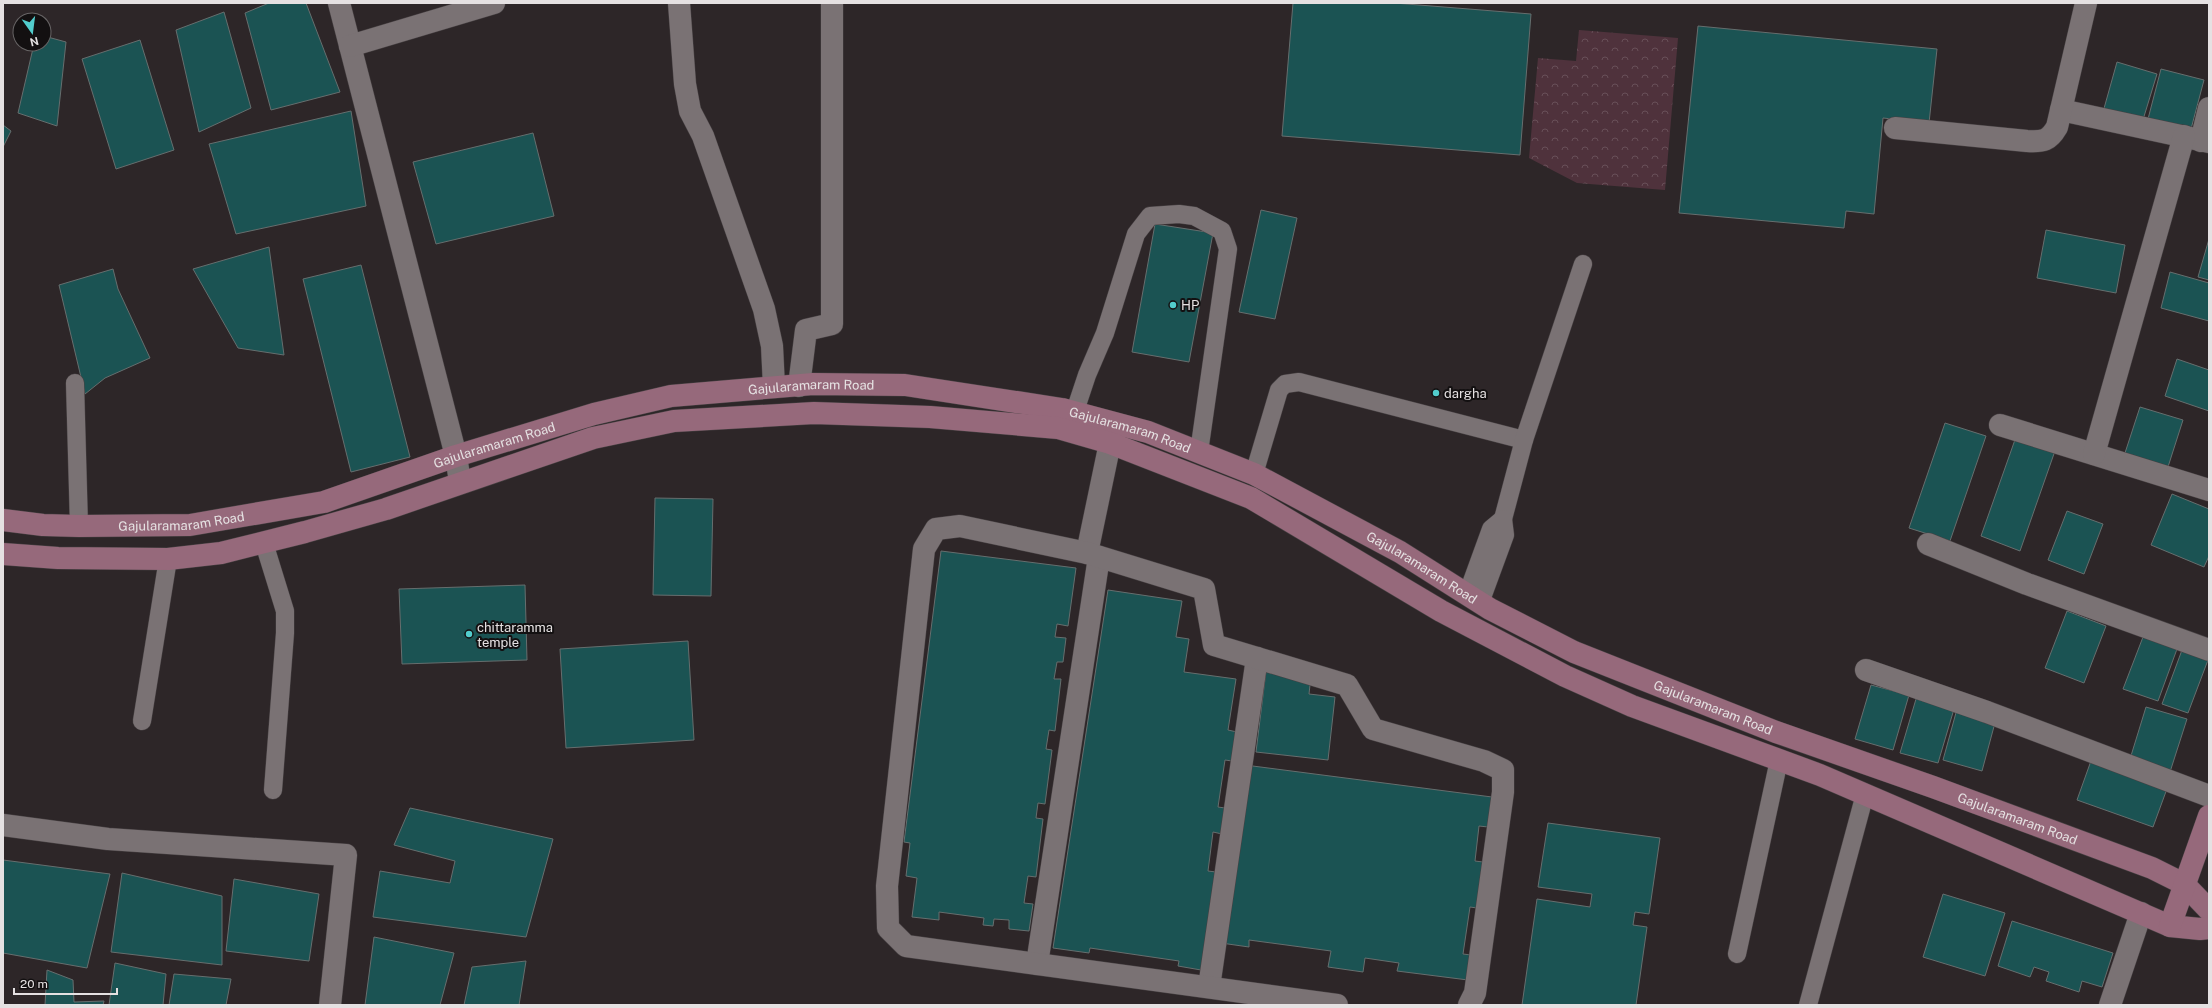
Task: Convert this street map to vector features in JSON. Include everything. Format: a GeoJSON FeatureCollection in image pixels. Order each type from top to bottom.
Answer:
{"type":"FeatureCollection","features":[{"type":"Feature","properties":{"kind":"main road","name":"Gajularamaram Road"},"geometry":{"type":"LineString","coordinates":[[3,520],[43,525],[79,526],[190,525],[324,502],[456,456],[594,414],[671,396],[813,384],[905,385],[1075,411],[1114,433],[1251,498],[1441,611],[1565,676],[1632,706],[1779,760],[1865,794],[2170,926],[2200,929],[2209,928]]}},
{"type":"Feature","properties":{"kind":"main road","name":"Gajularamaram Road"},"geometry":{"type":"LineString","coordinates":[[3,554],[58,558],[168,559],[220,553],[264,543],[386,509],[460,482],[593,438],[674,422],[798,414],[930,417],[1114,433],[1148,432],[1254,474],[1400,552],[1473,599],[1574,652],[1776,732],[1933,787],[2138,863],[2184,884],[2209,910]]}},
{"type":"Feature","properties":{"kind":"main road"},"geometry":{"type":"LineString","coordinates":[[2170,926],[2209,816]]}},
{"type":"Feature","properties":{"kind":"street"},"geometry":{"type":"LineString","coordinates":[[339,3],[456,456],[460,482]]}},
{"type":"Feature","properties":{"kind":"street"},"geometry":{"type":"LineString","coordinates":[[350,46],[494,3]]}},
{"type":"Feature","properties":{"kind":"street"},"geometry":{"type":"LineString","coordinates":[[680,3],[685,84],[690,111],[703,136],[759,295],[771,340],[774,387]]}},
{"type":"Feature","properties":{"kind":"street"},"geometry":{"type":"LineString","coordinates":[[799,386],[806,330],[832,324],[832,3]]}},
{"type":"Feature","properties":{"kind":"street"},"geometry":{"type":"LineString","coordinates":[[1894,128],[2042,142],[2051,137],[2057,127],[2086,3]]}},
{"type":"Feature","properties":{"kind":"street"},"geometry":{"type":"LineString","coordinates":[[2094,454],[2209,108]]}},
{"type":"Feature","properties":{"kind":"street"},"geometry":{"type":"LineString","coordinates":[[2061,110],[2198,140]]}},
{"type":"Feature","properties":{"kind":"street"},"geometry":{"type":"LineString","coordinates":[[771,340],[805,337]]}},
{"type":"Feature","properties":{"kind":"street"},"geometry":{"type":"LineString","coordinates":[[2000,425],[2209,490]]}},
{"type":"Feature","properties":{"kind":"street"},"geometry":{"type":"LineString","coordinates":[[1037,964],[1093,555],[1114,433]]}},
{"type":"Feature","properties":{"kind":"street"},"geometry":{"type":"LineString","coordinates":[[1337,1005],[906,946],[888,928],[886,886],[924,549],[936,529],[960,526],[1093,555],[1204,589],[1214,645],[1347,686],[1372,729],[1484,761],[1503,770],[1503,792],[1475,993],[1469,1005]]}},
{"type":"Feature","properties":{"kind":"street"},"geometry":{"type":"LineString","coordinates":[[1928,544],[2027,584],[2209,650]]}},
{"type":"Feature","properties":{"kind":"street"},"geometry":{"type":"LineString","coordinates":[[1209,987],[1257,658]]}},
{"type":"Feature","properties":{"kind":"street"},"geometry":{"type":"LineString","coordinates":[[1866,670],[1987,712],[2209,796]]}},
{"type":"Feature","properties":{"kind":"street"},"geometry":{"type":"LineString","coordinates":[[3,826],[108,838],[346,856],[330,1005]]}},
{"type":"Feature","properties":{"kind":"street"},"geometry":{"type":"LineString","coordinates":[[2110,1005],[2141,913]]}},
{"type":"Feature","properties":{"kind":"lane"},"geometry":{"type":"LineString","coordinates":[[1075,411],[1087,375],[1105,333],[1136,234],[1150,216],[1179,214],[1194,216],[1222,231],[1228,248],[1199,452]]}},
{"type":"Feature","properties":{"kind":"lane"},"geometry":{"type":"LineString","coordinates":[[1473,599],[1492,529],[1503,519],[1524,440],[1583,264]]}},
{"type":"Feature","properties":{"kind":"lane"},"geometry":{"type":"LineString","coordinates":[[1254,474],[1279,390],[1286,384],[1299,382],[1524,440]]}},
{"type":"Feature","properties":{"kind":"lane"},"geometry":{"type":"LineString","coordinates":[[74,383],[79,526]]}},
{"type":"Feature","properties":{"kind":"lane"},"geometry":{"type":"LineString","coordinates":[[264,543],[285,610],[285,633],[273,790]]}},
{"type":"Feature","properties":{"kind":"lane"},"geometry":{"type":"LineString","coordinates":[[142,721],[168,559]]}},
{"type":"Feature","properties":{"kind":"lane"},"geometry":{"type":"LineString","coordinates":[[1737,954],[1779,760]]}},
{"type":"Feature","properties":{"kind":"lane"},"geometry":{"type":"LineString","coordinates":[[1808,1005],[1865,794]]}},
{"type":"Feature","properties":{"kind":"green space"},"geometry":{"type":"Polygon","coordinates":[[[1579,30],[1678,38],[1665,190],[1577,183],[1529,158],[1538,58],[1576,61],[1579,30]]]}},
{"type":"Feature","properties":{"kind":"building"},"geometry":{"type":"Polygon","coordinates":[[[269,3],[306,3],[340,92],[271,110],[245,13],[269,3]]]}},
{"type":"Feature","properties":{"kind":"building"},"geometry":{"type":"Polygon","coordinates":[[[1293,3],[1394,3],[1531,14],[1520,155],[1282,136],[1293,3]]]}},
{"type":"Feature","properties":{"kind":"building"},"geometry":{"type":"Polygon","coordinates":[[[224,12],[251,108],[199,132],[176,30],[224,12]]]}},
{"type":"Feature","properties":{"kind":"building"},"geometry":{"type":"Polygon","coordinates":[[[1698,26],[1937,49],[1929,123],[1883,118],[1874,214],[1846,211],[1844,228],[1679,213],[1698,26]]]}},
{"type":"Feature","properties":{"kind":"building"},"geometry":{"type":"Polygon","coordinates":[[[52,38],[66,42],[57,126],[18,113],[32,52],[52,52],[52,38]]]}},
{"type":"Feature","properties":{"kind":"building"},"geometry":{"type":"Polygon","coordinates":[[[140,40],[174,150],[116,169],[82,59],[140,40]]]}},
{"type":"Feature","properties":{"kind":"building"},"geometry":{"type":"Polygon","coordinates":[[[2117,62],[2157,74],[2142,123],[2103,112],[2117,62]]]}},
{"type":"Feature","properties":{"kind":"building"},"geometry":{"type":"Polygon","coordinates":[[[2161,69],[2204,80],[2191,129],[2148,119],[2161,69]]]}},
{"type":"Feature","properties":{"kind":"building"},"geometry":{"type":"Polygon","coordinates":[[[351,111],[366,206],[236,234],[209,144],[351,111]]]}},
{"type":"Feature","properties":{"kind":"building"},"geometry":{"type":"Polygon","coordinates":[[[3,125],[11,131],[3,147],[3,125]]]}},
{"type":"Feature","properties":{"kind":"building"},"geometry":{"type":"Polygon","coordinates":[[[533,133],[554,216],[436,244],[413,162],[533,133]]]}},
{"type":"Feature","properties":{"kind":"building"},"geometry":{"type":"Polygon","coordinates":[[[1261,210],[1297,218],[1275,319],[1239,312],[1261,210]]]}},
{"type":"Feature","properties":{"kind":"building"},"geometry":{"type":"Polygon","coordinates":[[[1155,224],[1213,233],[1189,362],[1132,352],[1155,224]]]}},
{"type":"Feature","properties":{"kind":"building"},"geometry":{"type":"Polygon","coordinates":[[[2046,230],[2125,245],[2116,293],[2037,278],[2046,230]]]}},
{"type":"Feature","properties":{"kind":"building"},"geometry":{"type":"Polygon","coordinates":[[[2209,239],[2209,280],[2198,277],[2209,239]]]}},
{"type":"Feature","properties":{"kind":"building"},"geometry":{"type":"Polygon","coordinates":[[[269,247],[284,355],[238,348],[193,269],[269,247]]]}},
{"type":"Feature","properties":{"kind":"building"},"geometry":{"type":"Polygon","coordinates":[[[361,265],[410,457],[351,472],[303,279],[361,265]]]}},
{"type":"Feature","properties":{"kind":"building"},"geometry":{"type":"Polygon","coordinates":[[[113,269],[118,289],[150,358],[105,378],[85,394],[59,285],[113,269]]]}},
{"type":"Feature","properties":{"kind":"building"},"geometry":{"type":"Polygon","coordinates":[[[2170,272],[2209,283],[2209,321],[2161,308],[2170,272]]]}},
{"type":"Feature","properties":{"kind":"building"},"geometry":{"type":"Polygon","coordinates":[[[2177,359],[2209,370],[2209,411],[2165,396],[2177,359]]]}},
{"type":"Feature","properties":{"kind":"building"},"geometry":{"type":"Polygon","coordinates":[[[2140,407],[2183,420],[2167,470],[2124,456],[2140,407]]]}},
{"type":"Feature","properties":{"kind":"building"},"geometry":{"type":"Polygon","coordinates":[[[1945,423],[1986,436],[1950,541],[1909,528],[1945,423]]]}},
{"type":"Feature","properties":{"kind":"building"},"geometry":{"type":"Polygon","coordinates":[[[2017,434],[2056,448],[2020,551],[1981,536],[2017,434]]]}},
{"type":"Feature","properties":{"kind":"building"},"geometry":{"type":"Polygon","coordinates":[[[2172,494],[2209,509],[2209,556],[2204,567],[2151,545],[2172,494]]]}},
{"type":"Feature","properties":{"kind":"building"},"geometry":{"type":"Polygon","coordinates":[[[655,498],[713,499],[711,596],[653,595],[655,498]]]}},
{"type":"Feature","properties":{"kind":"building"},"geometry":{"type":"Polygon","coordinates":[[[2067,511],[2103,524],[2084,574],[2048,560],[2067,511]]]}},
{"type":"Feature","properties":{"kind":"building"},"geometry":{"type":"Polygon","coordinates":[[[941,551],[1076,568],[1068,626],[1057,624],[1055,637],[1066,638],[1063,662],[1057,662],[1054,679],[1061,679],[1055,731],[1049,730],[1046,749],[1052,750],[1045,804],[1038,803],[1036,818],[1043,819],[1036,877],[1028,876],[1024,903],[1033,904],[1029,931],[1009,929],[1009,920],[994,919],[993,926],[983,925],[984,918],[939,912],[939,920],[912,917],[917,878],[906,876],[910,843],[904,842],[941,551]]]}},
{"type":"Feature","properties":{"kind":"building"},"geometry":{"type":"Polygon","coordinates":[[[525,585],[527,660],[402,664],[399,589],[525,585]]]}},
{"type":"Feature","properties":{"kind":"building"},"geometry":{"type":"Polygon","coordinates":[[[1108,590],[1182,601],[1176,637],[1189,639],[1184,672],[1236,679],[1228,730],[1237,732],[1232,761],[1225,760],[1218,807],[1225,808],[1222,834],[1213,832],[1208,871],[1216,872],[1201,970],[1178,966],[1179,961],[1090,948],[1089,953],[1053,948],[1108,590]]]}},
{"type":"Feature","properties":{"kind":"building"},"geometry":{"type":"Polygon","coordinates":[[[2067,611],[2106,626],[2084,683],[2045,668],[2067,611]]]}},
{"type":"Feature","properties":{"kind":"building"},"geometry":{"type":"Polygon","coordinates":[[[2143,637],[2177,649],[2158,701],[2123,689],[2143,637]]]}},
{"type":"Feature","properties":{"kind":"building"},"geometry":{"type":"Polygon","coordinates":[[[688,641],[694,740],[566,748],[560,649],[688,641]]]}},
{"type":"Feature","properties":{"kind":"building"},"geometry":{"type":"Polygon","coordinates":[[[2182,650],[2208,660],[2188,713],[2162,704],[2182,650]]]}},
{"type":"Feature","properties":{"kind":"building"},"geometry":{"type":"Polygon","coordinates":[[[1266,671],[1311,676],[1309,694],[1335,697],[1328,760],[1256,752],[1266,671]]]}},
{"type":"Feature","properties":{"kind":"building"},"geometry":{"type":"Polygon","coordinates":[[[1871,685],[1909,695],[1893,750],[1855,739],[1871,685]]]}},
{"type":"Feature","properties":{"kind":"building"},"geometry":{"type":"Polygon","coordinates":[[[1916,699],[1954,709],[1938,763],[1900,753],[1916,699]]]}},
{"type":"Feature","properties":{"kind":"building"},"geometry":{"type":"Polygon","coordinates":[[[2146,707],[2187,719],[2170,772],[2130,759],[2146,707]]]}},
{"type":"Feature","properties":{"kind":"building"},"geometry":{"type":"Polygon","coordinates":[[[1957,709],[1996,719],[1982,771],[1943,760],[1957,709]]]}},
{"type":"Feature","properties":{"kind":"building"},"geometry":{"type":"Polygon","coordinates":[[[2092,758],[2168,786],[2153,827],[2077,800],[2092,758]]]}},
{"type":"Feature","properties":{"kind":"building"},"geometry":{"type":"Polygon","coordinates":[[[1245,765],[1492,797],[1488,827],[1479,826],[1475,861],[1483,862],[1477,908],[1470,907],[1463,954],[1471,955],[1468,980],[1397,971],[1399,963],[1365,958],[1363,972],[1328,967],[1331,951],[1249,940],[1249,947],[1221,943],[1245,765]]]}},
{"type":"Feature","properties":{"kind":"building"},"geometry":{"type":"Polygon","coordinates":[[[410,808],[553,839],[526,937],[373,917],[380,871],[450,883],[455,861],[394,845],[410,808]]]}},
{"type":"Feature","properties":{"kind":"building"},"geometry":{"type":"Polygon","coordinates":[[[1548,823],[1660,838],[1649,914],[1635,912],[1633,925],[1647,927],[1636,1005],[1522,1005],[1537,899],[1590,907],[1592,894],[1538,887],[1548,823]]]}},
{"type":"Feature","properties":{"kind":"building"},"geometry":{"type":"Polygon","coordinates":[[[3,860],[110,874],[87,968],[3,953],[3,860]]]}},
{"type":"Feature","properties":{"kind":"building"},"geometry":{"type":"Polygon","coordinates":[[[122,873],[222,896],[222,965],[111,952],[122,873]]]}},
{"type":"Feature","properties":{"kind":"building"},"geometry":{"type":"Polygon","coordinates":[[[234,879],[319,894],[309,961],[226,951],[234,879]]]}},
{"type":"Feature","properties":{"kind":"building"},"geometry":{"type":"Polygon","coordinates":[[[1943,894],[2005,913],[1985,976],[1923,957],[1943,894]]]}},
{"type":"Feature","properties":{"kind":"building"},"geometry":{"type":"Polygon","coordinates":[[[2012,921],[2113,953],[2102,987],[2082,981],[2079,992],[2046,981],[2049,972],[2034,967],[2030,977],[1998,966],[2012,921]]]}},
{"type":"Feature","properties":{"kind":"building"},"geometry":{"type":"Polygon","coordinates":[[[374,937],[454,953],[440,1005],[365,1005],[374,937]]]}},
{"type":"Feature","properties":{"kind":"building"},"geometry":{"type":"Polygon","coordinates":[[[526,961],[519,1005],[464,1005],[472,967],[526,961]]]}},
{"type":"Feature","properties":{"kind":"building"},"geometry":{"type":"Polygon","coordinates":[[[115,963],[166,974],[163,1005],[109,1005],[115,963]]]}},
{"type":"Feature","properties":{"kind":"building"},"geometry":{"type":"Polygon","coordinates":[[[47,970],[73,980],[74,1002],[104,1001],[103,1005],[45,1005],[47,970]]]}},
{"type":"Feature","properties":{"kind":"building"},"geometry":{"type":"Polygon","coordinates":[[[174,974],[231,979],[226,1005],[169,1005],[174,974]]]}},
{"type":"Feature","properties":{"kind":"place","name":"HP"},"geometry":{"type":"Point","coordinates":[1173,305]}},
{"type":"Feature","properties":{"kind":"place","name":"dargha"},"geometry":{"type":"Point","coordinates":[1436,393]}},
{"type":"Feature","properties":{"kind":"place","name":"chittaramma temple"},"geometry":{"type":"Point","coordinates":[469,634]}}]}
